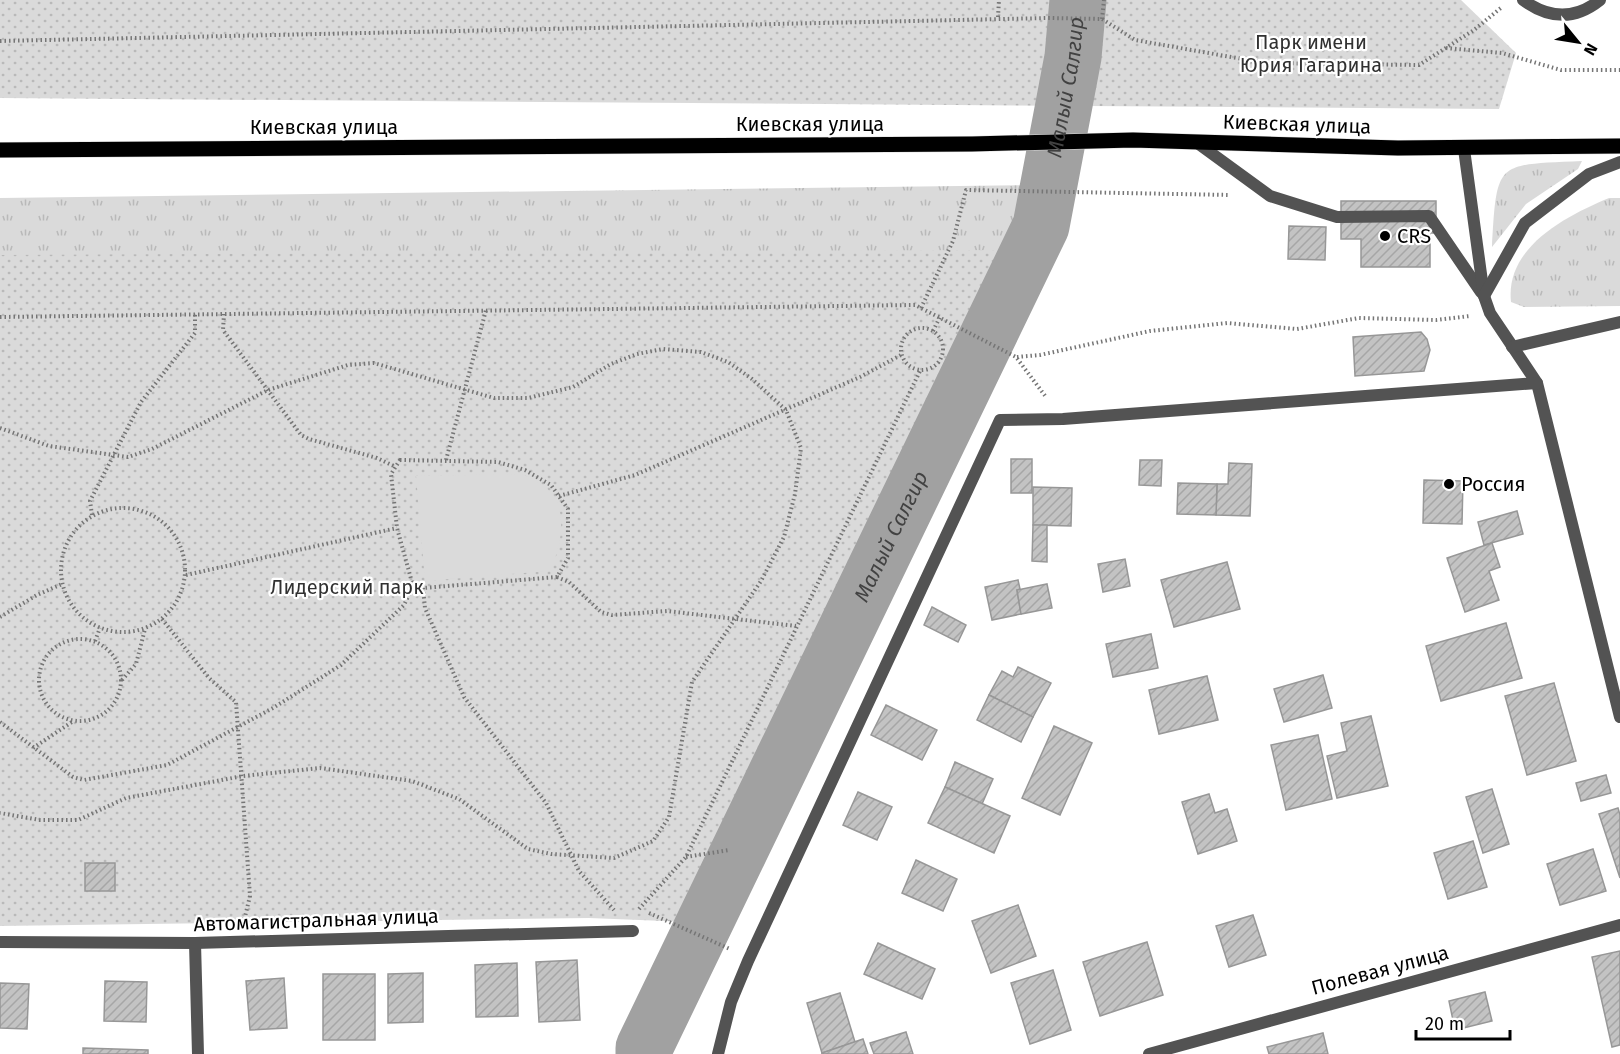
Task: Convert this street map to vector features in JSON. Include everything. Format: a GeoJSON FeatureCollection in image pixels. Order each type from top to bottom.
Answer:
{"type":"FeatureCollection","features":[{"type":"Feature","properties":{"kind":"main road","name":"Киевская улица"},"geometry":{"type":"LineString","coordinates":[[0,150],[972,144],[1133,140],[1464,149],[1620,146]]}},
{"type":"Feature","properties":{"kind":"street"},"geometry":{"type":"LineString","coordinates":[[1523,0],[1546,14],[1561,16],[1582,12],[1600,0]]}},
{"type":"Feature","properties":{"kind":"street"},"geometry":{"type":"LineString","coordinates":[[1196,141],[1270,196],[1337,216],[1429,216],[1484,296]]}},
{"type":"Feature","properties":{"kind":"street"},"geometry":{"type":"LineString","coordinates":[[1464,149],[1484,296],[1490,314],[1537,383],[1620,717]]}},
{"type":"Feature","properties":{"kind":"street"},"geometry":{"type":"LineString","coordinates":[[1484,296],[1525,224],[1589,174],[1620,162]]}},
{"type":"Feature","properties":{"kind":"street"},"geometry":{"type":"LineString","coordinates":[[1512,347],[1620,322]]}},
{"type":"Feature","properties":{"kind":"street"},"geometry":{"type":"LineString","coordinates":[[718,1054],[731,1002],[748,961],[1000,420],[1063,419],[1537,383]]}},
{"type":"Feature","properties":{"kind":"street","name":"Полевая улица"},"geometry":{"type":"LineString","coordinates":[[1149,1054],[1620,925]]}},
{"type":"Feature","properties":{"kind":"street","name":"Автомагистральная улица"},"geometry":{"type":"LineString","coordinates":[[0,942],[195,943],[633,931]]}},
{"type":"Feature","properties":{"kind":"street"},"geometry":{"type":"LineString","coordinates":[[195,943],[198,1054]]}},
{"type":"Feature","properties":{"kind":"path"},"geometry":{"type":"LineString","coordinates":[[998,17],[999,0]]}},
{"type":"Feature","properties":{"kind":"path"},"geometry":{"type":"LineString","coordinates":[[1102,19],[1104,0]]}},
{"type":"Feature","properties":{"kind":"path"},"geometry":{"type":"LineString","coordinates":[[0,41],[998,17],[1102,19],[1135,40],[1265,63],[1419,65],[1474,30],[1510,0]]}},
{"type":"Feature","properties":{"kind":"path"},"geometry":{"type":"LineString","coordinates":[[1445,48],[1502,53],[1561,70],[1620,70]]}},
{"type":"Feature","properties":{"kind":"path"},"geometry":{"type":"LineString","coordinates":[[921,308],[953,241],[966,190],[1270,196]]}},
{"type":"Feature","properties":{"kind":"path"},"geometry":{"type":"LineString","coordinates":[[0,317],[915,305],[1016,357],[1063,419]]}},
{"type":"Feature","properties":{"kind":"path"},"geometry":{"type":"LineString","coordinates":[[446,460],[486,310]]}},
{"type":"Feature","properties":{"kind":"path"},"geometry":{"type":"LineString","coordinates":[[92,516],[90,501],[141,402],[195,333],[195,314]]}},
{"type":"Feature","properties":{"kind":"path"},"geometry":{"type":"LineString","coordinates":[[224,314],[223,330],[301,435],[377,458],[396,467]]}},
{"type":"Feature","properties":{"kind":"path"},"geometry":{"type":"LineString","coordinates":[[1016,357],[1040,355],[1150,332],[1227,323],[1297,329],[1359,318],[1436,320],[1490,314]]}},
{"type":"Feature","properties":{"kind":"path"},"geometry":{"type":"LineString","coordinates":[[933,331],[940,317]]}},
{"type":"Feature","properties":{"kind":"path"},"geometry":{"type":"LineString","coordinates":[[916,328],[933,331],[942,342],[942,356],[934,367],[920,371],[908,366],[901,355],[903,339],[916,328]]}},
{"type":"Feature","properties":{"kind":"path"},"geometry":{"type":"LineString","coordinates":[[0,428],[50,446],[128,457],[152,449],[268,390],[348,364],[374,363],[494,398],[528,398],[573,387],[611,364],[638,354],[663,349],[701,352],[728,362],[752,379],[786,410],[801,448],[795,494],[784,537],[761,581],[692,682],[669,817],[653,841],[614,858],[551,854],[528,849],[459,799],[412,781],[320,768],[243,776],[126,798],[78,820],[40,820],[0,813]]}},
{"type":"Feature","properties":{"kind":"path"},"geometry":{"type":"LineString","coordinates":[[559,496],[635,475],[860,377],[901,355]]}},
{"type":"Feature","properties":{"kind":"path"},"geometry":{"type":"LineString","coordinates":[[639,909],[686,857],[920,371]]}},
{"type":"Feature","properties":{"kind":"path"},"geometry":{"type":"LineString","coordinates":[[0,722],[73,777],[84,780],[167,765],[341,665],[404,605],[413,586],[397,528],[391,474],[400,460],[498,462],[525,470],[551,485],[568,508],[568,558],[558,577]]}},
{"type":"Feature","properties":{"kind":"path"},"geometry":{"type":"LineString","coordinates":[[129,507],[148,512],[165,523],[177,538],[184,556],[186,575],[182,592],[174,607],[162,619],[145,629],[130,632],[100,628],[75,610],[62,584],[61,564],[66,545],[76,528],[92,516],[110,509],[129,507]]}},
{"type":"Feature","properties":{"kind":"path"},"geometry":{"type":"LineString","coordinates":[[186,575],[397,528]]}},
{"type":"Feature","properties":{"kind":"path"},"geometry":{"type":"LineString","coordinates":[[413,586],[423,588],[558,577],[569,582],[602,612],[612,615],[667,611],[796,626]]}},
{"type":"Feature","properties":{"kind":"path"},"geometry":{"type":"LineString","coordinates":[[0,617],[62,584]]}},
{"type":"Feature","properties":{"kind":"path"},"geometry":{"type":"LineString","coordinates":[[423,588],[425,608],[464,697],[546,803],[579,871],[633,931]]}},
{"type":"Feature","properties":{"kind":"path"},"geometry":{"type":"LineString","coordinates":[[162,619],[209,678],[236,702],[240,725],[250,896],[240,941]]}},
{"type":"Feature","properties":{"kind":"path"},"geometry":{"type":"LineString","coordinates":[[95,641],[100,628]]}},
{"type":"Feature","properties":{"kind":"path"},"geometry":{"type":"LineString","coordinates":[[122,680],[136,664],[145,629]]}},
{"type":"Feature","properties":{"kind":"path"},"geometry":{"type":"LineString","coordinates":[[82,639],[95,641],[114,656],[122,680],[119,695],[112,707],[101,716],[87,722],[73,722],[60,717],[49,708],[38,683],[40,669],[55,646],[68,640],[82,639]]}},
{"type":"Feature","properties":{"kind":"path"},"geometry":{"type":"LineString","coordinates":[[33,748],[73,722]]}},
{"type":"Feature","properties":{"kind":"path"},"geometry":{"type":"LineString","coordinates":[[686,857],[729,850]]}},
{"type":"Feature","properties":{"kind":"path"},"geometry":{"type":"LineString","coordinates":[[683,927],[731,949]]}},
{"type":"Feature","properties":{"kind":"green space","name":"Парк имени Юрия Гагарина"},"geometry":{"type":"Polygon","coordinates":[[[0,0],[1461,0],[1516,53],[1499,109],[0,98],[0,0]]]}},
{"type":"Feature","properties":{"kind":"green space"},"geometry":{"type":"Polygon","coordinates":[[[1582,161],[1578,169],[1526,204],[1492,247],[1496,197],[1500,183],[1507,173],[1517,167],[1532,164],[1582,161]]]}},
{"type":"Feature","properties":{"kind":"green space"},"geometry":{"type":"Polygon","coordinates":[[[1039,185],[1039,220],[985,320],[0,301],[0,198],[1039,185]]]}},
{"type":"Feature","properties":{"kind":"green space"},"geometry":{"type":"Polygon","coordinates":[[[1609,198],[1620,198],[1620,306],[1524,307],[1511,302],[1512,282],[1518,265],[1528,250],[1558,224],[1609,198]]]}},
{"type":"Feature","properties":{"kind":"green space","name":"Лидерский парк"},"geometry":{"type":"Polygon","coordinates":[[[1025,250],[969,359],[725,858],[690,922],[589,918],[0,926],[0,255],[1025,250]]]}},
{"type":"Feature","properties":{"kind":"green space"},"geometry":{"type":"Polygon","coordinates":[[[522,474],[546,488],[554,496],[561,516],[560,539],[550,571],[425,581],[416,476],[522,474]]]}},
{"type":"Feature","properties":{"kind":"green space"},"geometry":{"type":"Polygon","coordinates":[[[721,862],[698,925],[661,909],[721,862]]]}},
{"type":"Feature","properties":{"kind":"building","name":"CRS"},"geometry":{"type":"Polygon","coordinates":[[[1341,201],[1436,201],[1436,233],[1430,233],[1430,267],[1361,267],[1361,239],[1341,239],[1341,201]]]}},
{"type":"Feature","properties":{"kind":"building"},"geometry":{"type":"Polygon","coordinates":[[[1289,226],[1326,227],[1325,260],[1288,259],[1289,226]]]}},
{"type":"Feature","properties":{"kind":"building"},"geometry":{"type":"Polygon","coordinates":[[[1421,332],[1427,339],[1430,350],[1424,371],[1355,376],[1353,337],[1421,332]]]}},
{"type":"Feature","properties":{"kind":"building"},"geometry":{"type":"Polygon","coordinates":[[[1011,459],[1032,459],[1032,493],[1011,493],[1011,459]]]}},
{"type":"Feature","properties":{"kind":"building"},"geometry":{"type":"Polygon","coordinates":[[[1140,460],[1162,460],[1161,486],[1139,485],[1140,460]]]}},
{"type":"Feature","properties":{"kind":"building"},"geometry":{"type":"Polygon","coordinates":[[[1229,463],[1252,464],[1250,516],[1216,515],[1217,484],[1228,484],[1229,463]]]}},
{"type":"Feature","properties":{"kind":"building"},"geometry":{"type":"Polygon","coordinates":[[[1424,480],[1463,481],[1462,524],[1423,523],[1424,480]]]}},
{"type":"Feature","properties":{"kind":"building"},"geometry":{"type":"Polygon","coordinates":[[[1178,483],[1217,484],[1216,515],[1177,514],[1178,483]]]}},
{"type":"Feature","properties":{"kind":"building"},"geometry":{"type":"Polygon","coordinates":[[[1033,487],[1072,488],[1071,526],[1033,525],[1033,487]]]}},
{"type":"Feature","properties":{"kind":"building"},"geometry":{"type":"Polygon","coordinates":[[[1517,511],[1523,534],[1484,545],[1478,522],[1517,511]]]}},
{"type":"Feature","properties":{"kind":"building"},"geometry":{"type":"Polygon","coordinates":[[[1033,525],[1047,525],[1047,562],[1032,561],[1033,525]]]}},
{"type":"Feature","properties":{"kind":"building"},"geometry":{"type":"Polygon","coordinates":[[[1492,543],[1500,567],[1489,571],[1499,600],[1465,612],[1447,558],[1492,543]]]}},
{"type":"Feature","properties":{"kind":"building"},"geometry":{"type":"Polygon","coordinates":[[[1125,559],[1130,586],[1103,592],[1098,564],[1125,559]]]}},
{"type":"Feature","properties":{"kind":"building"},"geometry":{"type":"Polygon","coordinates":[[[1227,562],[1240,609],[1174,627],[1161,580],[1227,562]]]}},
{"type":"Feature","properties":{"kind":"building"},"geometry":{"type":"Polygon","coordinates":[[[1018,580],[1020,589],[1017,590],[1021,614],[992,620],[985,587],[1018,580]]]}},
{"type":"Feature","properties":{"kind":"building"},"geometry":{"type":"Polygon","coordinates":[[[1047,584],[1052,608],[1021,614],[1017,590],[1047,584]]]}},
{"type":"Feature","properties":{"kind":"building"},"geometry":{"type":"Polygon","coordinates":[[[932,607],[966,625],[958,642],[924,625],[932,607]]]}},
{"type":"Feature","properties":{"kind":"building"},"geometry":{"type":"Polygon","coordinates":[[[1506,623],[1522,678],[1441,701],[1426,646],[1506,623]]]}},
{"type":"Feature","properties":{"kind":"building"},"geometry":{"type":"Polygon","coordinates":[[[1151,634],[1158,668],[1113,677],[1106,644],[1151,634]]]}},
{"type":"Feature","properties":{"kind":"building"},"geometry":{"type":"Polygon","coordinates":[[[1018,667],[1051,683],[1033,717],[989,695],[1002,671],[1013,677],[1018,667]]]}},
{"type":"Feature","properties":{"kind":"building"},"geometry":{"type":"Polygon","coordinates":[[[1323,675],[1332,708],[1284,722],[1274,689],[1323,675]]]}},
{"type":"Feature","properties":{"kind":"building"},"geometry":{"type":"Polygon","coordinates":[[[1207,676],[1218,720],[1159,734],[1149,690],[1207,676]]]}},
{"type":"Feature","properties":{"kind":"building"},"geometry":{"type":"Polygon","coordinates":[[[1554,683],[1576,761],[1527,775],[1505,696],[1554,683]]]}},
{"type":"Feature","properties":{"kind":"building"},"geometry":{"type":"Polygon","coordinates":[[[989,695],[1033,717],[1021,742],[977,720],[989,695]]]}},
{"type":"Feature","properties":{"kind":"building"},"geometry":{"type":"Polygon","coordinates":[[[886,705],[937,730],[922,760],[871,735],[886,705]]]}},
{"type":"Feature","properties":{"kind":"building"},"geometry":{"type":"Polygon","coordinates":[[[1371,716],[1388,786],[1337,798],[1327,756],[1347,751],[1341,723],[1371,716]]]}},
{"type":"Feature","properties":{"kind":"building"},"geometry":{"type":"Polygon","coordinates":[[[1054,726],[1092,743],[1060,815],[1022,798],[1054,726]]]}},
{"type":"Feature","properties":{"kind":"building"},"geometry":{"type":"Polygon","coordinates":[[[1318,735],[1332,799],[1286,810],[1271,745],[1318,735]]]}},
{"type":"Feature","properties":{"kind":"building"},"geometry":{"type":"Polygon","coordinates":[[[955,762],[993,779],[982,804],[945,787],[955,762]]]}},
{"type":"Feature","properties":{"kind":"building"},"geometry":{"type":"Polygon","coordinates":[[[1606,775],[1611,793],[1581,801],[1576,783],[1606,775]]]}},
{"type":"Feature","properties":{"kind":"building"},"geometry":{"type":"Polygon","coordinates":[[[945,787],[1010,816],[994,853],[928,823],[945,787]]]}},
{"type":"Feature","properties":{"kind":"building"},"geometry":{"type":"Polygon","coordinates":[[[1492,789],[1509,844],[1483,853],[1466,797],[1492,789]]]}},
{"type":"Feature","properties":{"kind":"building"},"geometry":{"type":"Polygon","coordinates":[[[858,792],[892,807],[877,840],[843,825],[858,792]]]}},
{"type":"Feature","properties":{"kind":"building"},"geometry":{"type":"Polygon","coordinates":[[[1209,794],[1215,813],[1227,809],[1237,841],[1198,854],[1182,802],[1209,794]]]}},
{"type":"Feature","properties":{"kind":"building"},"geometry":{"type":"Polygon","coordinates":[[[1618,808],[1620,815],[1620,878],[1599,814],[1618,808]]]}},
{"type":"Feature","properties":{"kind":"building"},"geometry":{"type":"Polygon","coordinates":[[[1473,841],[1487,887],[1448,899],[1434,853],[1473,841]]]}},
{"type":"Feature","properties":{"kind":"building"},"geometry":{"type":"Polygon","coordinates":[[[1593,849],[1606,891],[1560,905],[1547,864],[1593,849]]]}},
{"type":"Feature","properties":{"kind":"building"},"geometry":{"type":"Polygon","coordinates":[[[916,860],[957,879],[943,911],[902,893],[916,860]]]}},
{"type":"Feature","properties":{"kind":"building"},"geometry":{"type":"Polygon","coordinates":[[[85,863],[115,863],[115,891],[85,891],[85,863]]]}},
{"type":"Feature","properties":{"kind":"building"},"geometry":{"type":"Polygon","coordinates":[[[1018,905],[1036,956],[991,973],[972,921],[1018,905]]]}},
{"type":"Feature","properties":{"kind":"building"},"geometry":{"type":"Polygon","coordinates":[[[1253,915],[1266,955],[1229,967],[1216,926],[1253,915]]]}},
{"type":"Feature","properties":{"kind":"building"},"geometry":{"type":"Polygon","coordinates":[[[1147,942],[1163,995],[1100,1016],[1083,962],[1147,942]]]}},
{"type":"Feature","properties":{"kind":"building"},"geometry":{"type":"Polygon","coordinates":[[[878,943],[935,969],[922,999],[864,974],[878,943]]]}},
{"type":"Feature","properties":{"kind":"building"},"geometry":{"type":"Polygon","coordinates":[[[1620,951],[1620,1045],[1612,1047],[1592,957],[1620,951]]]}},
{"type":"Feature","properties":{"kind":"building"},"geometry":{"type":"Polygon","coordinates":[[[577,960],[580,1020],[539,1022],[536,962],[577,960]]]}},
{"type":"Feature","properties":{"kind":"building"},"geometry":{"type":"Polygon","coordinates":[[[517,963],[518,1016],[476,1017],[475,965],[517,963]]]}},
{"type":"Feature","properties":{"kind":"building"},"geometry":{"type":"Polygon","coordinates":[[[1053,970],[1071,1030],[1030,1044],[1011,983],[1053,970]]]}},
{"type":"Feature","properties":{"kind":"building"},"geometry":{"type":"Polygon","coordinates":[[[423,973],[423,1022],[388,1023],[388,974],[423,973]]]}},
{"type":"Feature","properties":{"kind":"building"},"geometry":{"type":"Polygon","coordinates":[[[323,974],[375,974],[375,1040],[323,1040],[323,974]]]}},
{"type":"Feature","properties":{"kind":"building"},"geometry":{"type":"Polygon","coordinates":[[[284,978],[287,1028],[250,1030],[246,981],[284,978]]]}},
{"type":"Feature","properties":{"kind":"building"},"geometry":{"type":"Polygon","coordinates":[[[105,981],[147,982],[146,1022],[104,1021],[105,981]]]}},
{"type":"Feature","properties":{"kind":"building"},"geometry":{"type":"Polygon","coordinates":[[[0,983],[29,984],[27,1029],[0,1028],[0,983]]]}},
{"type":"Feature","properties":{"kind":"building"},"geometry":{"type":"Polygon","coordinates":[[[1485,992],[1492,1021],[1455,1030],[1449,1001],[1485,992]]]}},
{"type":"Feature","properties":{"kind":"building"},"geometry":{"type":"Polygon","coordinates":[[[840,993],[855,1042],[822,1053],[807,1003],[840,993]]]}},
{"type":"Feature","properties":{"kind":"building"},"geometry":{"type":"Polygon","coordinates":[[[906,1032],[913,1054],[874,1054],[870,1043],[906,1032]]]}},
{"type":"Feature","properties":{"kind":"building"},"geometry":{"type":"Polygon","coordinates":[[[1323,1033],[1328,1054],[1269,1054],[1267,1047],[1323,1033]]]}},
{"type":"Feature","properties":{"kind":"building"},"geometry":{"type":"Polygon","coordinates":[[[863,1039],[868,1054],[822,1054],[822,1053],[863,1039]]]}},
{"type":"Feature","properties":{"kind":"building"},"geometry":{"type":"Polygon","coordinates":[[[83,1048],[148,1050],[148,1054],[83,1054],[83,1048]]]}},
{"type":"Feature","properties":{"kind":"waterway","name":"Малый Салгир"},"geometry":{"type":"LineString","coordinates":[[644,1054],[644,1048],[1041,226],[1073,57],[1078,0]]}},
{"type":"Feature","properties":{"kind":"place","name":"CRS"},"geometry":{"type":"Point","coordinates":[1385,236]}},
{"type":"Feature","properties":{"kind":"place","name":"Россия"},"geometry":{"type":"Point","coordinates":[1449,484]}}]}
